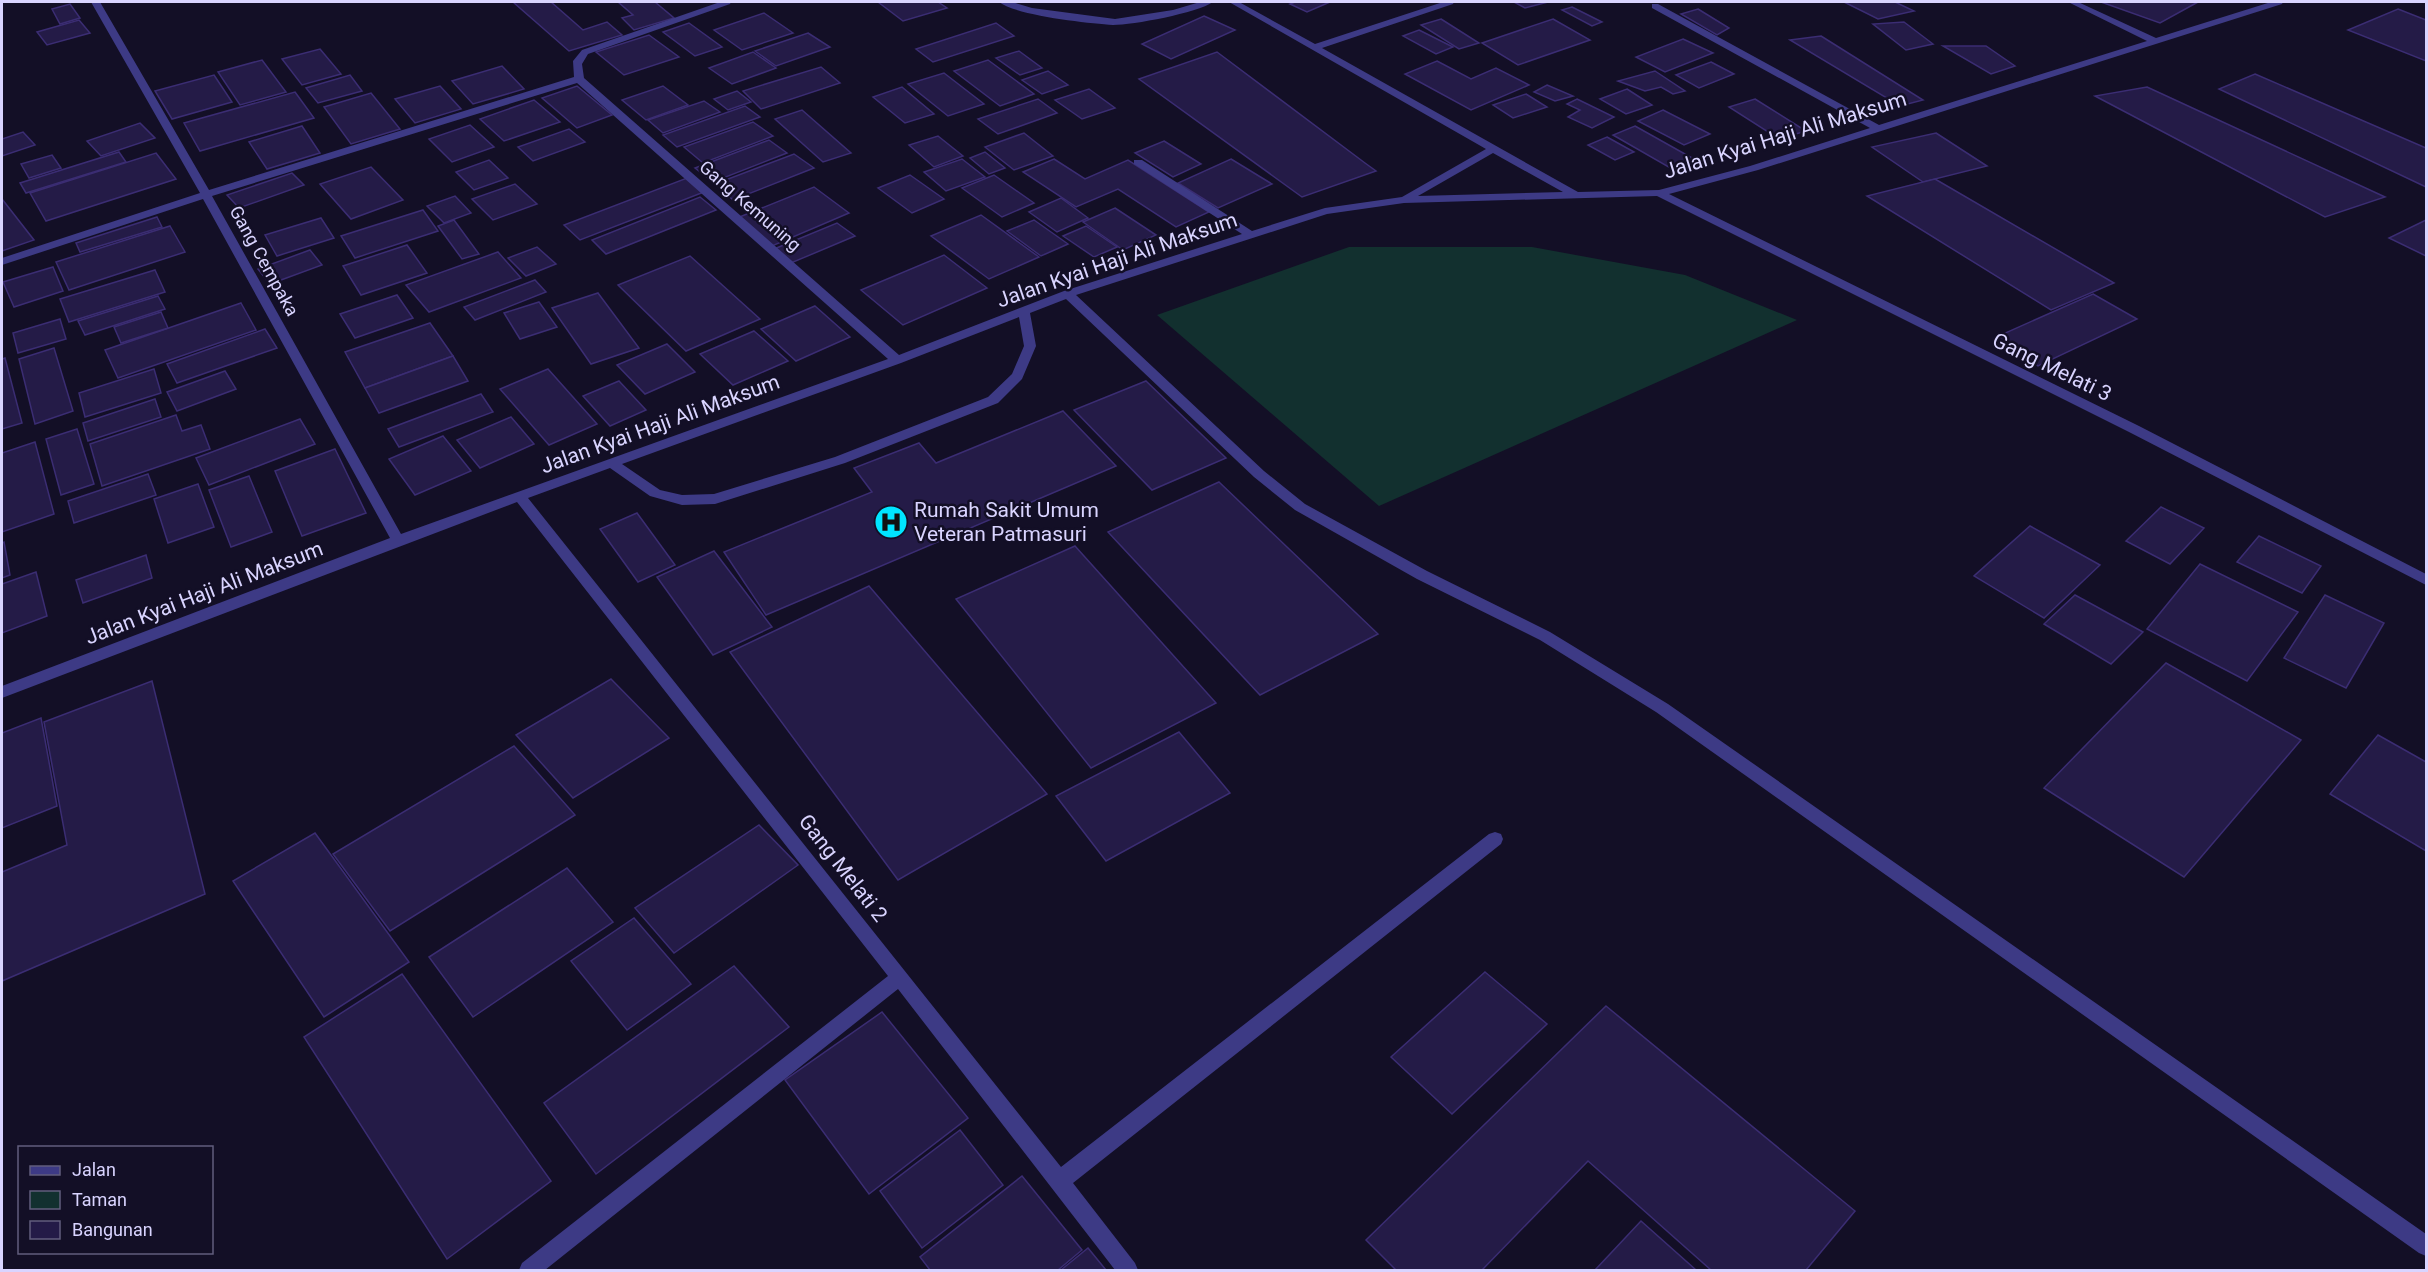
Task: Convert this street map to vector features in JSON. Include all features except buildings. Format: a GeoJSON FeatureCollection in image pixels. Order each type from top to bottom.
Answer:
{"type":"FeatureCollection","features":[{"type":"Feature","properties":{"kind":"street","name":"Gang Cempaka"},"geometry":{"type":"LineString","coordinates":[[94,2],[206,194],[398,540]]}},
{"type":"Feature","properties":{"kind":"street"},"geometry":{"type":"LineString","coordinates":[[2,262],[206,194],[579,79],[576,66],[578,57],[585,52],[727,2]]}},
{"type":"Feature","properties":{"kind":"street"},"geometry":{"type":"LineString","coordinates":[[1004,2],[1031,11],[1115,21],[1174,13],[1208,2]]}},
{"type":"Feature","properties":{"kind":"street"},"geometry":{"type":"LineString","coordinates":[[1233,2],[1317,47],[1577,196]]}},
{"type":"Feature","properties":{"kind":"street"},"geometry":{"type":"LineString","coordinates":[[1317,47],[1450,2]]}},
{"type":"Feature","properties":{"kind":"street"},"geometry":{"type":"LineString","coordinates":[[2072,2],[2155,41]]}},
{"type":"Feature","properties":{"kind":"street","name":"Jalan Kyai Haji Ali Maksum"},"geometry":{"type":"LineString","coordinates":[[2,692],[398,540],[897,360],[1068,294],[1325,212],[1404,200],[1659,193],[1754,168],[2279,2]]}},
{"type":"Feature","properties":{"kind":"street"},"geometry":{"type":"LineString","coordinates":[[1655,6],[1878,129]]}},
{"type":"Feature","properties":{"kind":"street","name":"Gang Kemuning"},"geometry":{"type":"LineString","coordinates":[[579,79],[897,360]]}},
{"type":"Feature","properties":{"kind":"street"},"geometry":{"type":"LineString","coordinates":[[1404,200],[1495,148]]}},
{"type":"Feature","properties":{"kind":"street"},"geometry":{"type":"LineString","coordinates":[[1138,162],[1251,235]]}},
{"type":"Feature","properties":{"kind":"street","name":"Gang Melati 3"},"geometry":{"type":"LineString","coordinates":[[1659,193],[2134,429],[2427,580]]}},
{"type":"Feature","properties":{"kind":"street"},"geometry":{"type":"LineString","coordinates":[[1068,294],[1259,474],[1300,507],[1422,575],[1545,636],[1662,708],[2427,1246]]}},
{"type":"Feature","properties":{"kind":"street"},"geometry":{"type":"LineString","coordinates":[[612,463],[655,493],[682,500],[715,499],[840,460],[993,400],[1018,376],[1030,346],[1024,311]]}},
{"type":"Feature","properties":{"kind":"street","name":"Gang Melati 2"},"geometry":{"type":"LineString","coordinates":[[519,496],[900,977],[1128,1270]]}},
{"type":"Feature","properties":{"kind":"street"},"geometry":{"type":"LineString","coordinates":[[1059,1181],[1495,839]]}},
{"type":"Feature","properties":{"kind":"street"},"geometry":{"type":"LineString","coordinates":[[529,1270],[900,977]]}},
{"type":"Feature","properties":{"kind":"green space"},"geometry":{"type":"Polygon","coordinates":[[[1349,247],[1532,247],[1685,275],[1797,320],[1379,506],[1157,315],[1349,247]]]}},
{"type":"Feature","properties":{"kind":"place","name":"Rumah Sakit Umum Veteran Patmasuri"},"geometry":{"type":"Point","coordinates":[891,522]}}]}
